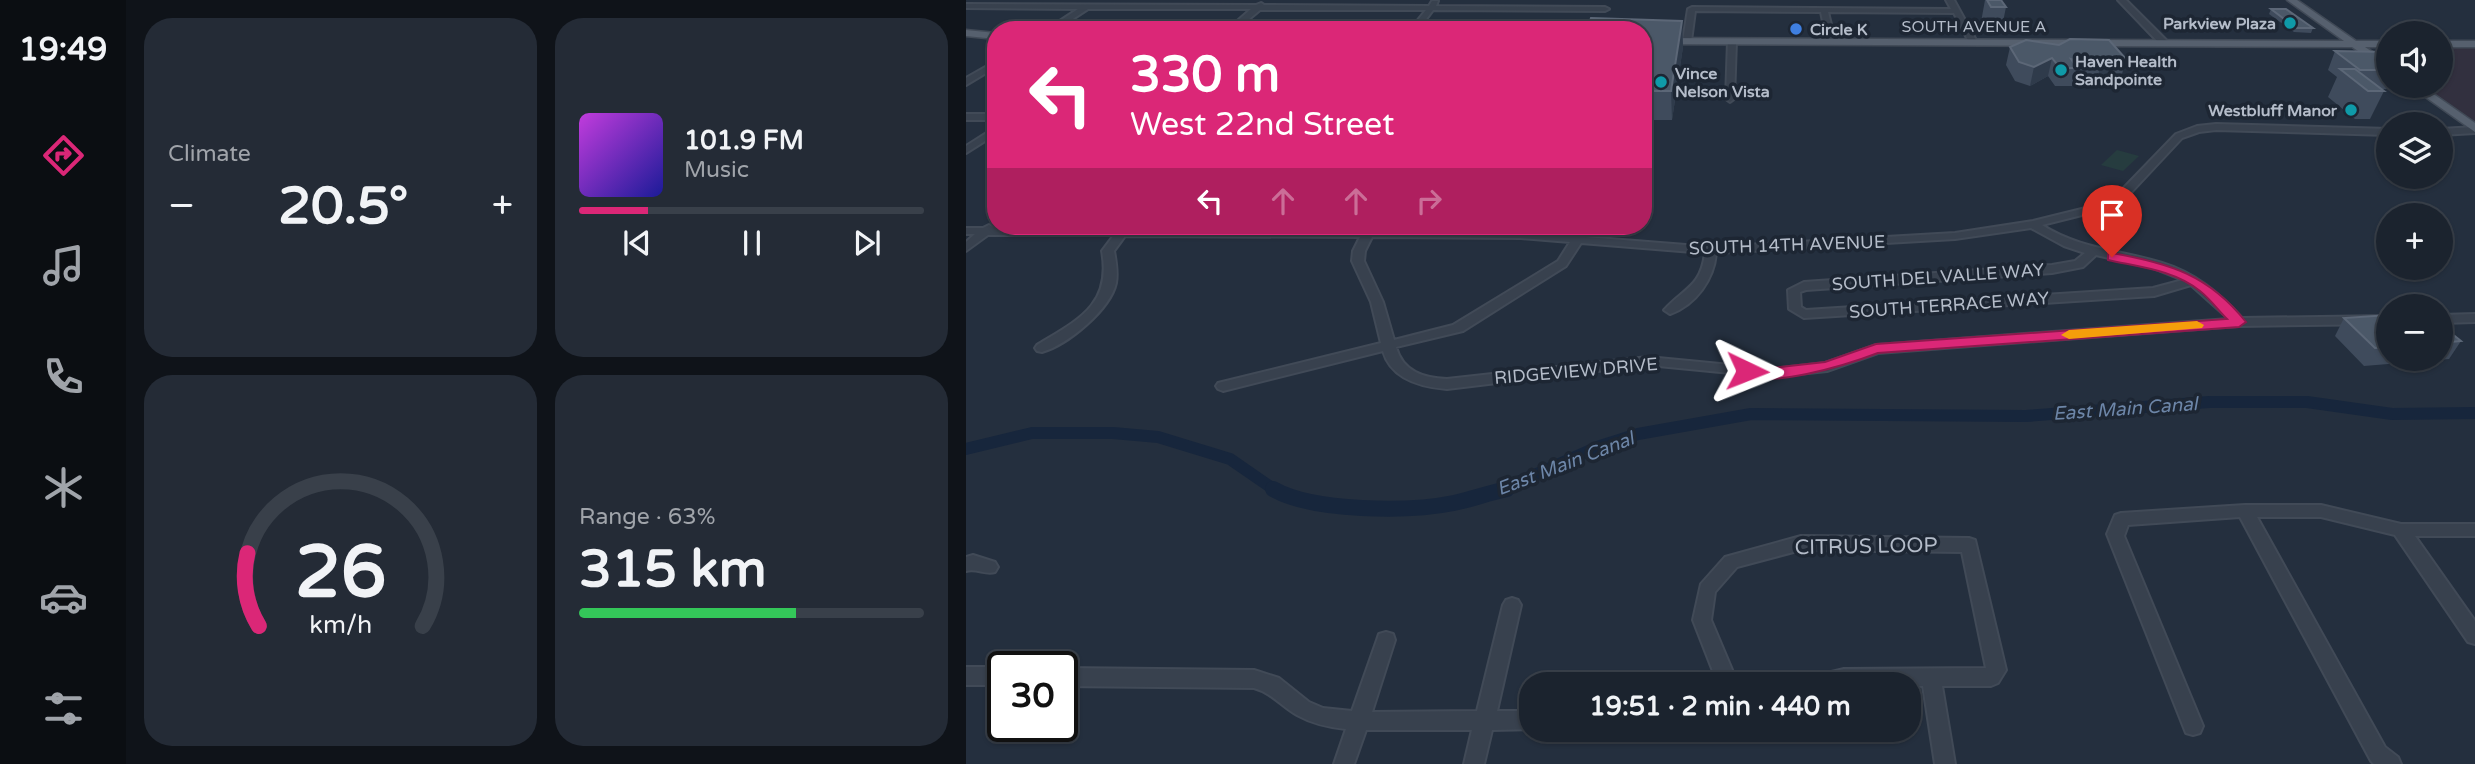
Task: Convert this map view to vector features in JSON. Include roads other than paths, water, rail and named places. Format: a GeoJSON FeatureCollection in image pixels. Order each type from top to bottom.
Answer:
{"type":"FeatureCollection","features":[{"type":"Feature","properties":{"kind":"main road"},"geometry":{"type":"LineString","coordinates":[[2291,0],[2376,59]]}},
{"type":"Feature","properties":{"kind":"main road"},"geometry":{"type":"LineString","coordinates":[[966,36],[987,36]]}},
{"type":"Feature","properties":{"kind":"main road","name":"SOUTH AVENUE A"},"geometry":{"type":"LineString","coordinates":[[1652,41],[2376,44]]}},
{"type":"Feature","properties":{"kind":"main road"},"geometry":{"type":"LineString","coordinates":[[2453,44],[2475,44]]}},
{"type":"Feature","properties":{"kind":"main road"},"geometry":{"type":"LineString","coordinates":[[2432,98],[2475,129]]}},
{"type":"Feature","properties":{"kind":"street"},"geometry":{"type":"LineString","coordinates":[[1064,21],[1097,0]]}},
{"type":"Feature","properties":{"kind":"street"},"geometry":{"type":"LineString","coordinates":[[1242,21],[1268,0]]}},
{"type":"Feature","properties":{"kind":"street"},"geometry":{"type":"LineString","coordinates":[[1421,21],[1438,0]]}},
{"type":"Feature","properties":{"kind":"street"},"geometry":{"type":"LineString","coordinates":[[966,6],[1432,8],[1604,13],[1608,0]]}},
{"type":"Feature","properties":{"kind":"street"},"geometry":{"type":"LineString","coordinates":[[1950,0],[1973,42]]}},
{"type":"Feature","properties":{"kind":"street"},"geometry":{"type":"LineString","coordinates":[[2122,0],[2164,43]]}},
{"type":"Feature","properties":{"kind":"street"},"geometry":{"type":"LineString","coordinates":[[1688,41],[1692,9],[1956,11]]}},
{"type":"Feature","properties":{"kind":"street"},"geometry":{"type":"LineString","coordinates":[[1825,10],[1831,41]]}},
{"type":"Feature","properties":{"kind":"street"},"geometry":{"type":"LineString","coordinates":[[1730,99],[1732,41]]}},
{"type":"Feature","properties":{"kind":"street"},"geometry":{"type":"LineString","coordinates":[[966,82],[987,69]]}},
{"type":"Feature","properties":{"kind":"street"},"geometry":{"type":"LineString","coordinates":[[966,117],[987,117]]}},
{"type":"Feature","properties":{"kind":"street","name":"SOUTH 14TH AVENUE"},"geometry":{"type":"LineString","coordinates":[[1535,235],[1711,250],[1955,236],[2080,214],[2114,202],[2150,168],[2172,141],[2179,135],[2197,129],[2376,129]]}},
{"type":"Feature","properties":{"kind":"street"},"geometry":{"type":"LineString","coordinates":[[2453,130],[2475,129]]}},
{"type":"Feature","properties":{"kind":"street"},"geometry":{"type":"LineString","coordinates":[[966,150],[987,136]]}},
{"type":"Feature","properties":{"kind":"street"},"geometry":{"type":"LineString","coordinates":[[2033,224],[2057,239],[2092,253],[2154,264],[2193,281],[2206,288],[2239,322]]}},
{"type":"Feature","properties":{"kind":"street","name":"SOUTH 14TH AVENUE"},"geometry":{"type":"LineString","coordinates":[[966,231],[987,228]]}},
{"type":"Feature","properties":{"kind":"street"},"geometry":{"type":"LineString","coordinates":[[966,247],[987,230]]}},
{"type":"Feature","properties":{"kind":"street"},"geometry":{"type":"LineString","coordinates":[[1042,348],[1087,317],[1109,290],[1112,262],[1108,251],[1120,235]]}},
{"type":"Feature","properties":{"kind":"street","name":"RIDGEVIEW DRIVE"},"geometry":{"type":"LineString","coordinates":[[1367,235],[1359,251],[1358,261],[1377,302],[1393,360],[1408,374],[1429,383],[1447,384],[1648,361],[1772,373],[1827,366],[1876,349],[2239,322],[2376,320]]}},
{"type":"Feature","properties":{"kind":"street"},"geometry":{"type":"LineString","coordinates":[[1223,386],[1458,328],[1562,263],[1580,235]]}},
{"type":"Feature","properties":{"kind":"street"},"geometry":{"type":"LineString","coordinates":[[1670,310],[1692,294],[1707,277],[1711,250]]}},
{"type":"Feature","properties":{"kind":"street","name":"SOUTH DEL VALLE WAY"},"geometry":{"type":"LineString","coordinates":[[1793,303],[1794,290],[1804,286],[2052,269],[2079,264],[2092,253]]}},
{"type":"Feature","properties":{"kind":"street","name":"SOUTH TERRACE WAY"},"geometry":{"type":"LineString","coordinates":[[1793,303],[1799,312],[1818,313],[2154,292],[2193,281]]}},
{"type":"Feature","properties":{"kind":"street"},"geometry":{"type":"LineString","coordinates":[[2453,319],[2475,318]]}},
{"type":"Feature","properties":{"kind":"street"},"geometry":{"type":"LineString","coordinates":[[2245,511],[2378,754],[2391,764]]}},
{"type":"Feature","properties":{"kind":"street"},"geometry":{"type":"LineString","coordinates":[[2193,726],[2115,534],[2121,519],[2245,511],[2321,511],[2401,530],[2475,530]]}},
{"type":"Feature","properties":{"kind":"street"},"geometry":{"type":"LineString","coordinates":[[2401,530],[2475,636]]}},
{"type":"Feature","properties":{"kind":"street","name":"CITRUS LOOP"},"geometry":{"type":"LineString","coordinates":[[1723,672],[1702,620],[1707,589],[1731,562],[1801,543],[1969,545],[1996,670],[1991,677],[1931,678]]}},
{"type":"Feature","properties":{"kind":"street"},"geometry":{"type":"LineString","coordinates":[[966,564],[973,562],[989,567]]}},
{"type":"Feature","properties":{"kind":"street"},"geometry":{"type":"LineString","coordinates":[[1474,764],[1512,606]]}},
{"type":"Feature","properties":{"kind":"street"},"geometry":{"type":"LineString","coordinates":[[1344,764],[1387,640]]}},
{"type":"Feature","properties":{"kind":"street"},"geometry":{"type":"LineString","coordinates":[[966,676],[987,676]]}},
{"type":"Feature","properties":{"kind":"street"},"geometry":{"type":"LineString","coordinates":[[1078,677],[1254,679],[1272,684],[1302,708],[1322,716],[1359,721],[1519,720]]}},
{"type":"Feature","properties":{"kind":"street"},"geometry":{"type":"LineString","coordinates":[[1921,678],[1931,678],[1945,764]]}},
{"type":"Feature","properties":{"kind":"waterway","name":"East Main Canal"},"geometry":{"type":"LineString","coordinates":[[1500,490],[1600,446],[1638,434],[1751,414],[2026,416],[2209,402],[2307,402],[2392,414],[2475,413]]}},
{"type":"Feature","properties":{"kind":"waterway","name":"East Main Canal"},"geometry":{"type":"LineString","coordinates":[[966,449],[1032,433],[1113,433],[1158,437],[1230,459],[1275,490]]}},
{"type":"Feature","properties":{"kind":"waterway","name":"East Main Canal"},"geometry":{"type":"LineString","coordinates":[[1275,490],[1312,502],[1388,509],[1454,503],[1507,489]]}},
{"type":"Feature","properties":{"kind":"place","name":"Parkview Plaza"},"geometry":{"type":"Point","coordinates":[2290,23]}},
{"type":"Feature","properties":{"kind":"place","name":"Circle K"},"geometry":{"type":"Point","coordinates":[1796,29]}},
{"type":"Feature","properties":{"kind":"place","name":"Haven Health Sandpointe"},"geometry":{"type":"Point","coordinates":[2061,70]}},
{"type":"Feature","properties":{"kind":"place","name":"Vince Nelson Vista"},"geometry":{"type":"Point","coordinates":[1661,82]}},
{"type":"Feature","properties":{"kind":"place","name":"Westbluff Manor"},"geometry":{"type":"Point","coordinates":[2351,110]}}]}
